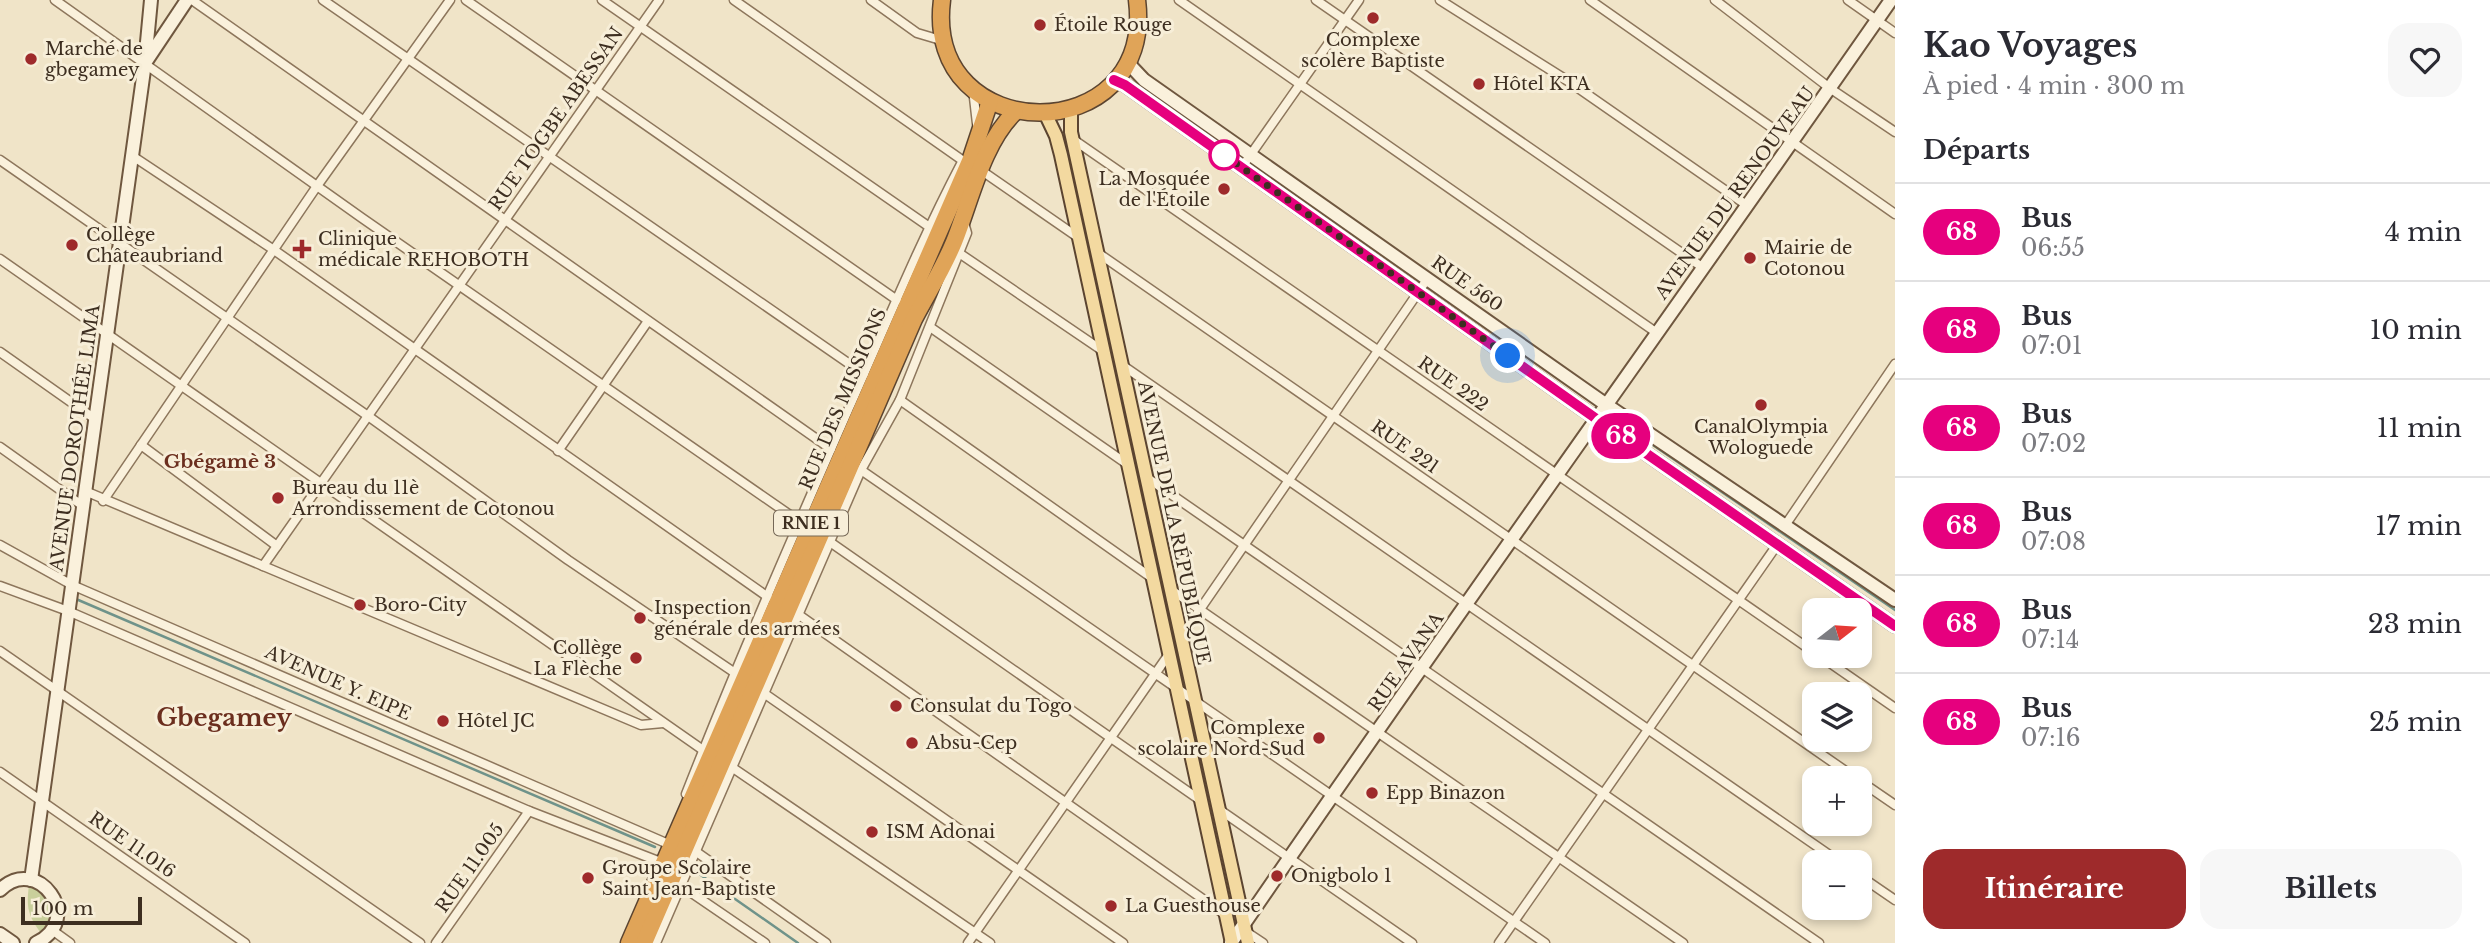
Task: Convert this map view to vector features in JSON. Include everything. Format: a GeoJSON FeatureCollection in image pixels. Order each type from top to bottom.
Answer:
{"type":"FeatureCollection","features":[{"type":"Feature","properties":{"kind":"highway"},"geometry":{"type":"LineString","coordinates":[[942,0],[944,41],[953,63],[973,89],[990,102],[1015,112],[1046,114],[1071,110],[1093,99],[1114,80],[1127,62],[1137,33],[1137,0]]}},
{"type":"Feature","properties":{"kind":"highway","name":"RUE DES MISSIONS"},"geometry":{"type":"LineString","coordinates":[[644,943],[750,682],[970,161],[990,102]]}},
{"type":"Feature","properties":{"kind":"highway","name":"RUE DES MISSIONS"},"geometry":{"type":"LineString","coordinates":[[629,943],[914,319],[963,219],[999,133],[1015,112]]}},
{"type":"Feature","properties":{"kind":"main road","name":"AVENUE DOROTHÉE LIMA"},"geometry":{"type":"LineString","coordinates":[[31,880],[145,63],[150,0]]}},
{"type":"Feature","properties":{"kind":"main road"},"geometry":{"type":"LineString","coordinates":[[145,63],[189,0]]}},
{"type":"Feature","properties":{"kind":"main road","name":"AVENUE DU RENOUVEAU"},"geometry":{"type":"LineString","coordinates":[[1598,420],[1745,204],[1831,89],[1891,0]]}},
{"type":"Feature","properties":{"kind":"main road","name":"RUE 560"},"geometry":{"type":"LineString","coordinates":[[1127,62],[1144,80],[1608,406],[1895,600]]}},
{"type":"Feature","properties":{"kind":"main road","name":"RUE 560"},"geometry":{"type":"LineString","coordinates":[[1114,80],[1895,626]]}},
{"type":"Feature","properties":{"kind":"main road","name":"AVENUE DE LA RÉPUBLIQUE"},"geometry":{"type":"LineString","coordinates":[[1071,110],[1073,140],[1246,933]]}},
{"type":"Feature","properties":{"kind":"main road","name":"AVENUE DE LA RÉPUBLIQUE"},"geometry":{"type":"LineString","coordinates":[[1046,114],[1056,136],[1079,238],[1127,464],[1171,652],[1232,943]]}},
{"type":"Feature","properties":{"kind":"main road","name":"RUE AVANA"},"geometry":{"type":"LineString","coordinates":[[1232,943],[1246,933],[1290,859],[1598,420]]}},
{"type":"Feature","properties":{"kind":"main road"},"geometry":{"type":"LineString","coordinates":[[0,890],[15,881],[31,880],[47,888],[56,903],[57,917],[52,930],[36,943]]}},
{"type":"Feature","properties":{"kind":"main road"},"geometry":{"type":"LineString","coordinates":[[0,934],[13,943]]}},
{"type":"Feature","properties":{"kind":"street"},"geometry":{"type":"LineString","coordinates":[[55,0],[800,522]]}},
{"type":"Feature","properties":{"kind":"street"},"geometry":{"type":"LineString","coordinates":[[189,0],[831,449]]}},
{"type":"Feature","properties":{"kind":"street"},"geometry":{"type":"LineString","coordinates":[[323,0],[864,373]]}},
{"type":"Feature","properties":{"kind":"street"},"geometry":{"type":"LineString","coordinates":[[103,501],[317,186],[450,0]]}},
{"type":"Feature","properties":{"kind":"street"},"geometry":{"type":"LineString","coordinates":[[466,0],[897,300]]}},
{"type":"Feature","properties":{"kind":"street"},"geometry":{"type":"LineString","coordinates":[[602,0],[928,226]]}},
{"type":"Feature","properties":{"kind":"street","name":"RUE TOGBE ABESSAN"},"geometry":{"type":"LineString","coordinates":[[264,566],[659,0]]}},
{"type":"Feature","properties":{"kind":"street"},"geometry":{"type":"LineString","coordinates":[[734,0],[962,160]]}},
{"type":"Feature","properties":{"kind":"street"},"geometry":{"type":"LineString","coordinates":[[871,0],[917,33],[944,41]]}},
{"type":"Feature","properties":{"kind":"street"},"geometry":{"type":"LineString","coordinates":[[1179,0],[1657,333]]}},
{"type":"Feature","properties":{"kind":"street"},"geometry":{"type":"LineString","coordinates":[[1316,0],[1702,267]]}},
{"type":"Feature","properties":{"kind":"street"},"geometry":{"type":"LineString","coordinates":[[1242,167],[1343,19],[1359,0]]}},
{"type":"Feature","properties":{"kind":"street"},"geometry":{"type":"LineString","coordinates":[[1440,0],[1568,81],[1745,204]]}},
{"type":"Feature","properties":{"kind":"street"},"geometry":{"type":"LineString","coordinates":[[1590,0],[1895,214]]}},
{"type":"Feature","properties":{"kind":"street"},"geometry":{"type":"LineString","coordinates":[[1715,0],[1831,89],[1895,132]]}},
{"type":"Feature","properties":{"kind":"street"},"geometry":{"type":"LineString","coordinates":[[1848,0],[1895,33]]}},
{"type":"Feature","properties":{"kind":"street"},"geometry":{"type":"LineString","coordinates":[[656,943],[733,768],[768,597],[928,226],[962,160],[977,121],[973,89]]}},
{"type":"Feature","properties":{"kind":"street","name":"RUE 222"},"geometry":{"type":"LineString","coordinates":[[1073,140],[1802,644]]}},
{"type":"Feature","properties":{"kind":"street"},"geometry":{"type":"LineString","coordinates":[[131,155],[274,250],[768,597]]}},
{"type":"Feature","properties":{"kind":"street"},"geometry":{"type":"LineString","coordinates":[[0,160],[368,416],[568,560],[750,682],[1123,943]]}},
{"type":"Feature","properties":{"kind":"street"},"geometry":{"type":"LineString","coordinates":[[982,171],[1079,238]]}},
{"type":"Feature","properties":{"kind":"street"},"geometry":{"type":"LineString","coordinates":[[622,943],[666,844],[703,750],[799,615],[861,470],[900,400],[968,230],[963,219]]}},
{"type":"Feature","properties":{"kind":"street"},"geometry":{"type":"LineString","coordinates":[[959,253],[1103,351]]}},
{"type":"Feature","properties":{"kind":"street","name":"RUE 221"},"geometry":{"type":"LineString","coordinates":[[1098,253],[1838,766]]}},
{"type":"Feature","properties":{"kind":"street"},"geometry":{"type":"LineString","coordinates":[[0,259],[703,750]]}},
{"type":"Feature","properties":{"kind":"street"},"geometry":{"type":"LineString","coordinates":[[1181,638],[1428,278]]}},
{"type":"Feature","properties":{"kind":"street"},"geometry":{"type":"LineString","coordinates":[[558,451],[648,321]]}},
{"type":"Feature","properties":{"kind":"street"},"geometry":{"type":"LineString","coordinates":[[930,327],[1127,464]]}},
{"type":"Feature","properties":{"kind":"street"},"geometry":{"type":"LineString","coordinates":[[0,352],[94,419]]}},
{"type":"Feature","properties":{"kind":"street"},"geometry":{"type":"LineString","coordinates":[[1784,527],[1895,364]]}},
{"type":"Feature","properties":{"kind":"street"},"geometry":{"type":"LineString","coordinates":[[1122,365],[1823,850]]}},
{"type":"Feature","properties":{"kind":"street"},"geometry":{"type":"LineString","coordinates":[[900,400],[1155,579]]}},
{"type":"Feature","properties":{"kind":"street"},"geometry":{"type":"LineString","coordinates":[[141,445],[277,546]]}},
{"type":"Feature","properties":{"kind":"street"},"geometry":{"type":"LineString","coordinates":[[0,447],[83,506]]}},
{"type":"Feature","properties":{"kind":"street"},"geometry":{"type":"LineString","coordinates":[[861,470],[1545,943]]}},
{"type":"Feature","properties":{"kind":"street"},"geometry":{"type":"LineString","coordinates":[[1146,477],[1819,943]]}},
{"type":"Feature","properties":{"kind":"street"},"geometry":{"type":"LineString","coordinates":[[85,491],[103,501],[641,725],[663,723]]}},
{"type":"Feature","properties":{"kind":"street"},"geometry":{"type":"LineString","coordinates":[[830,542],[1200,800]]}},
{"type":"Feature","properties":{"kind":"street","name":"AVENUE Y. EIPE"},"geometry":{"type":"LineString","coordinates":[[0,545],[72,585],[666,844]]}},
{"type":"Feature","properties":{"kind":"street"},"geometry":{"type":"LineString","coordinates":[[1499,943],[1777,545]]}},
{"type":"Feature","properties":{"kind":"street"},"geometry":{"type":"LineString","coordinates":[[0,586],[68,611],[529,811],[658,861]]}},
{"type":"Feature","properties":{"kind":"street"},"geometry":{"type":"LineString","coordinates":[[1170,589],[1683,943]]}},
{"type":"Feature","properties":{"kind":"street"},"geometry":{"type":"LineString","coordinates":[[799,615],[1227,916]]}},
{"type":"Feature","properties":{"kind":"street"},"geometry":{"type":"LineString","coordinates":[[0,651],[420,943]]}},
{"type":"Feature","properties":{"kind":"street"},"geometry":{"type":"LineString","coordinates":[[968,943],[1171,652]]}},
{"type":"Feature","properties":{"kind":"street"},"geometry":{"type":"LineString","coordinates":[[1837,668],[1895,708]]}},
{"type":"Feature","properties":{"kind":"street"},"geometry":{"type":"LineString","coordinates":[[733,768],[990,943]]}},
{"type":"Feature","properties":{"kind":"street","name":"RUE 11.016"},"geometry":{"type":"LineString","coordinates":[[0,772],[245,943]]}},
{"type":"Feature","properties":{"kind":"street","name":"RUE 221"},"geometry":{"type":"LineString","coordinates":[[1872,789],[1895,805]]}},
{"type":"Feature","properties":{"kind":"street"},"geometry":{"type":"LineString","coordinates":[[1217,808],[1412,943]]}},
{"type":"Feature","properties":{"kind":"street","name":"RUE 11.005"},"geometry":{"type":"LineString","coordinates":[[436,943],[529,811]]}},
{"type":"Feature","properties":{"kind":"street"},"geometry":{"type":"LineString","coordinates":[[695,851],[826,943]]}},
{"type":"Feature","properties":{"kind":"street"},"geometry":{"type":"LineString","coordinates":[[1872,884],[1895,900]]}},
{"type":"Feature","properties":{"kind":"street"},"geometry":{"type":"LineString","coordinates":[[680,885],[765,943]]}},
{"type":"Feature","properties":{"kind":"street"},"geometry":{"type":"LineString","coordinates":[[52,930],[70,943]]}},
{"type":"Feature","properties":{"kind":"street"},"geometry":{"type":"LineString","coordinates":[[1246,933],[1263,943]]}},
{"type":"Feature","properties":{"kind":"green space"},"geometry":{"type":"Polygon","coordinates":[[[29,885],[44,891],[53,913],[47,928],[41,933],[29,911],[29,885]]]}},
{"type":"Feature","properties":{"kind":"waterway"},"geometry":{"type":"LineString","coordinates":[[1625,426],[1895,610]]}},
{"type":"Feature","properties":{"kind":"waterway"},"geometry":{"type":"LineString","coordinates":[[76,599],[655,847]]}},
{"type":"Feature","properties":{"kind":"waterway"},"geometry":{"type":"LineString","coordinates":[[695,871],[798,943]]}},
{"type":"Feature","properties":{"kind":"bus line","name":"68"},"geometry":{"type":"LineString","coordinates":[[1114,80],[1125,85],[1598,420],[1895,626]]}},
{"type":"Feature","properties":{"kind":"place","name":"Complexe scolère Baptiste"},"geometry":{"type":"Point","coordinates":[1373,18]}},
{"type":"Feature","properties":{"kind":"place","name":"Étoile Rouge"},"geometry":{"type":"Point","coordinates":[1040,25]}},
{"type":"Feature","properties":{"kind":"place","name":"Marché de gbegamey"},"geometry":{"type":"Point","coordinates":[31,59]}},
{"type":"Feature","properties":{"kind":"place","name":"Hôtel KTA"},"geometry":{"type":"Point","coordinates":[1479,84]}},
{"type":"Feature","properties":{"kind":"place","name":"La Mosquée de l'Étoile"},"geometry":{"type":"Point","coordinates":[1224,189]}},
{"type":"Feature","properties":{"kind":"place","name":"Collège Châteaubriand"},"geometry":{"type":"Point","coordinates":[72,245]}},
{"type":"Feature","properties":{"kind":"place","name":"Clinique médicale REHOBOTH"},"geometry":{"type":"Point","coordinates":[302,249]}},
{"type":"Feature","properties":{"kind":"place","name":"Mairie de Cotonou"},"geometry":{"type":"Point","coordinates":[1750,258]}},
{"type":"Feature","properties":{"kind":"place","name":"CanalOlympia Wologuede"},"geometry":{"type":"Point","coordinates":[1761,405]}},
{"type":"Feature","properties":{"kind":"place","name":"Bureau du 11è Arrondissement de Cotonou"},"geometry":{"type":"Point","coordinates":[278,498]}},
{"type":"Feature","properties":{"kind":"place","name":"Boro-City"},"geometry":{"type":"Point","coordinates":[360,605]}},
{"type":"Feature","properties":{"kind":"place","name":"Inspection générale des armées"},"geometry":{"type":"Point","coordinates":[640,618]}},
{"type":"Feature","properties":{"kind":"place","name":"Collège La Flèche"},"geometry":{"type":"Point","coordinates":[636,658]}},
{"type":"Feature","properties":{"kind":"place","name":"Consulat du Togo"},"geometry":{"type":"Point","coordinates":[896,706]}},
{"type":"Feature","properties":{"kind":"place","name":"Hôtel JC"},"geometry":{"type":"Point","coordinates":[443,721]}},
{"type":"Feature","properties":{"kind":"place","name":"Complexe scolaire Nord-Sud"},"geometry":{"type":"Point","coordinates":[1319,738]}},
{"type":"Feature","properties":{"kind":"place","name":"Absu-Cep"},"geometry":{"type":"Point","coordinates":[912,743]}},
{"type":"Feature","properties":{"kind":"place","name":"Epp Binazon"},"geometry":{"type":"Point","coordinates":[1372,793]}},
{"type":"Feature","properties":{"kind":"place","name":"ISM Adonai"},"geometry":{"type":"Point","coordinates":[872,832]}},
{"type":"Feature","properties":{"kind":"place","name":"Onigbolo 1"},"geometry":{"type":"Point","coordinates":[1277,876]}},
{"type":"Feature","properties":{"kind":"place","name":"Groupe Scolaire Saint Jean-Baptiste"},"geometry":{"type":"Point","coordinates":[588,878]}},
{"type":"Feature","properties":{"kind":"place","name":"La Guesthouse"},"geometry":{"type":"Point","coordinates":[1111,906]}},
{"type":"Feature","properties":{"kind":"district","name":"Gbégamè 3"},"geometry":{"type":"Point","coordinates":[220,461]}},
{"type":"Feature","properties":{"kind":"district","name":"Gbegamey"},"geometry":{"type":"Point","coordinates":[224,718]}},
{"type":"Feature","properties":{"kind":"route"},"geometry":{"type":"LineString","coordinates":[[1224,155],[1220,152],[1508,356]]}}]}
